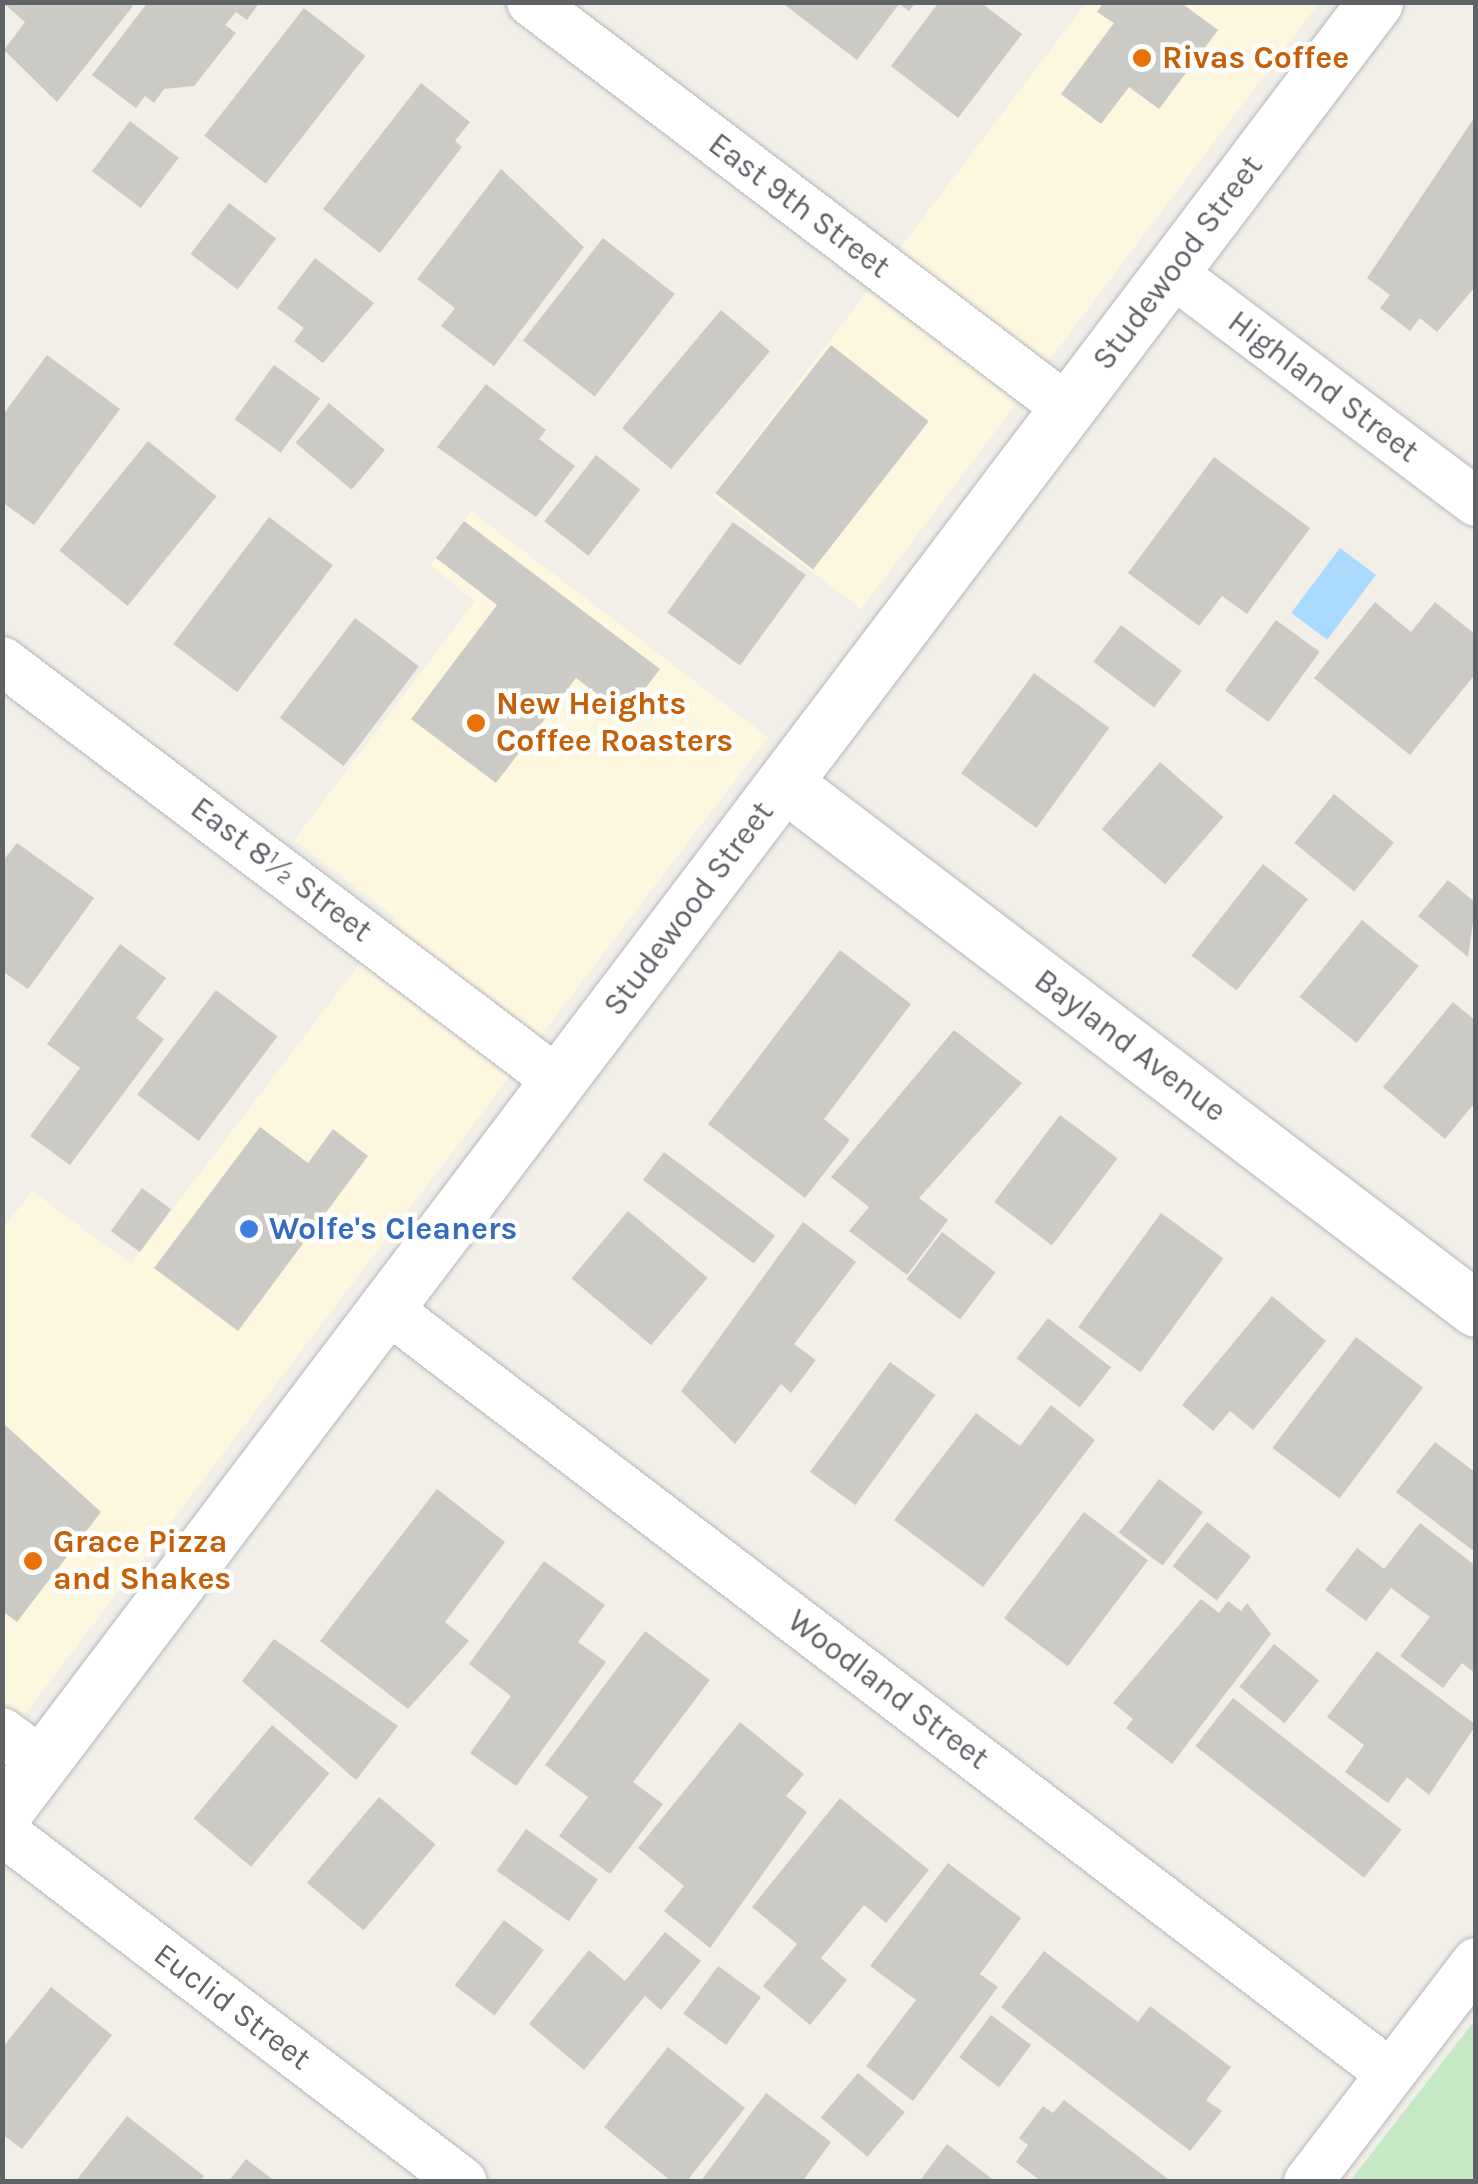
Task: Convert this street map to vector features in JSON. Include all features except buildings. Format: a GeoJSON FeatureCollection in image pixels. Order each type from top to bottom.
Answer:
{"type":"FeatureCollection","features":[{"type":"Feature","properties":{"kind":"main road","name":"Studewood Street"},"geometry":{"type":"LineString","coordinates":[[2,1815],[22,1747],[386,1308],[1375,2]]}},
{"type":"Feature","properties":{"kind":"main road","name":"Bayland Avenue"},"geometry":{"type":"LineString","coordinates":[[784,783],[1476,1309]]}},
{"type":"Feature","properties":{"kind":"street","name":"East 9th Street"},"geometry":{"type":"LineString","coordinates":[[531,2],[1068,408]]}},
{"type":"Feature","properties":{"kind":"street","name":"Highland Street"},"geometry":{"type":"LineString","coordinates":[[1171,272],[1476,502]]}},
{"type":"Feature","properties":{"kind":"street","name":"East 8½ Street"},"geometry":{"type":"LineString","coordinates":[[2,660],[558,1080]]}},
{"type":"Feature","properties":{"kind":"street","name":"Woodland Street"},"geometry":{"type":"LineString","coordinates":[[386,1308],[1390,2072]]}},
{"type":"Feature","properties":{"kind":"street","name":"Euclid Street"},"geometry":{"type":"LineString","coordinates":[[2,1832],[462,2182]]}},
{"type":"Feature","properties":{"kind":"street"},"geometry":{"type":"LineString","coordinates":[[1308,2182],[1476,1962]]}},
{"type":"Feature","properties":{"kind":"shaded area"},"geometry":{"type":"Polygon","coordinates":[[[1086,3],[1319,3],[861,609],[712,496],[1086,3]]]}},
{"type":"Feature","properties":{"kind":"shaded area"},"geometry":{"type":"Polygon","coordinates":[[[471,511],[768,737],[3,1743],[2,1230],[32,1191],[131,1264],[395,917],[294,840],[475,601],[430,565],[471,511]]]}},
{"type":"Feature","properties":{"kind":"green space"},"geometry":{"type":"Polygon","coordinates":[[[1475,2020],[1475,2181],[1350,2181],[1475,2020]]]}},
{"type":"Feature","properties":{"kind":"water"},"geometry":{"type":"Polygon","coordinates":[[[1340,548],[1376,575],[1327,640],[1291,613],[1340,548]]]}},
{"type":"Feature","properties":{"kind":"place","name":"Rivas Coffee"},"geometry":{"type":"Point","coordinates":[1142,58]}},
{"type":"Feature","properties":{"kind":"place","name":"New Heights Coffee Roasters"},"geometry":{"type":"Point","coordinates":[476,723]}},
{"type":"Feature","properties":{"kind":"place","name":"Wolfe's Cleaners"},"geometry":{"type":"Point","coordinates":[249,1229]}},
{"type":"Feature","properties":{"kind":"place","name":"Grace Pizza and Shakes"},"geometry":{"type":"Point","coordinates":[33,1561]}}]}
